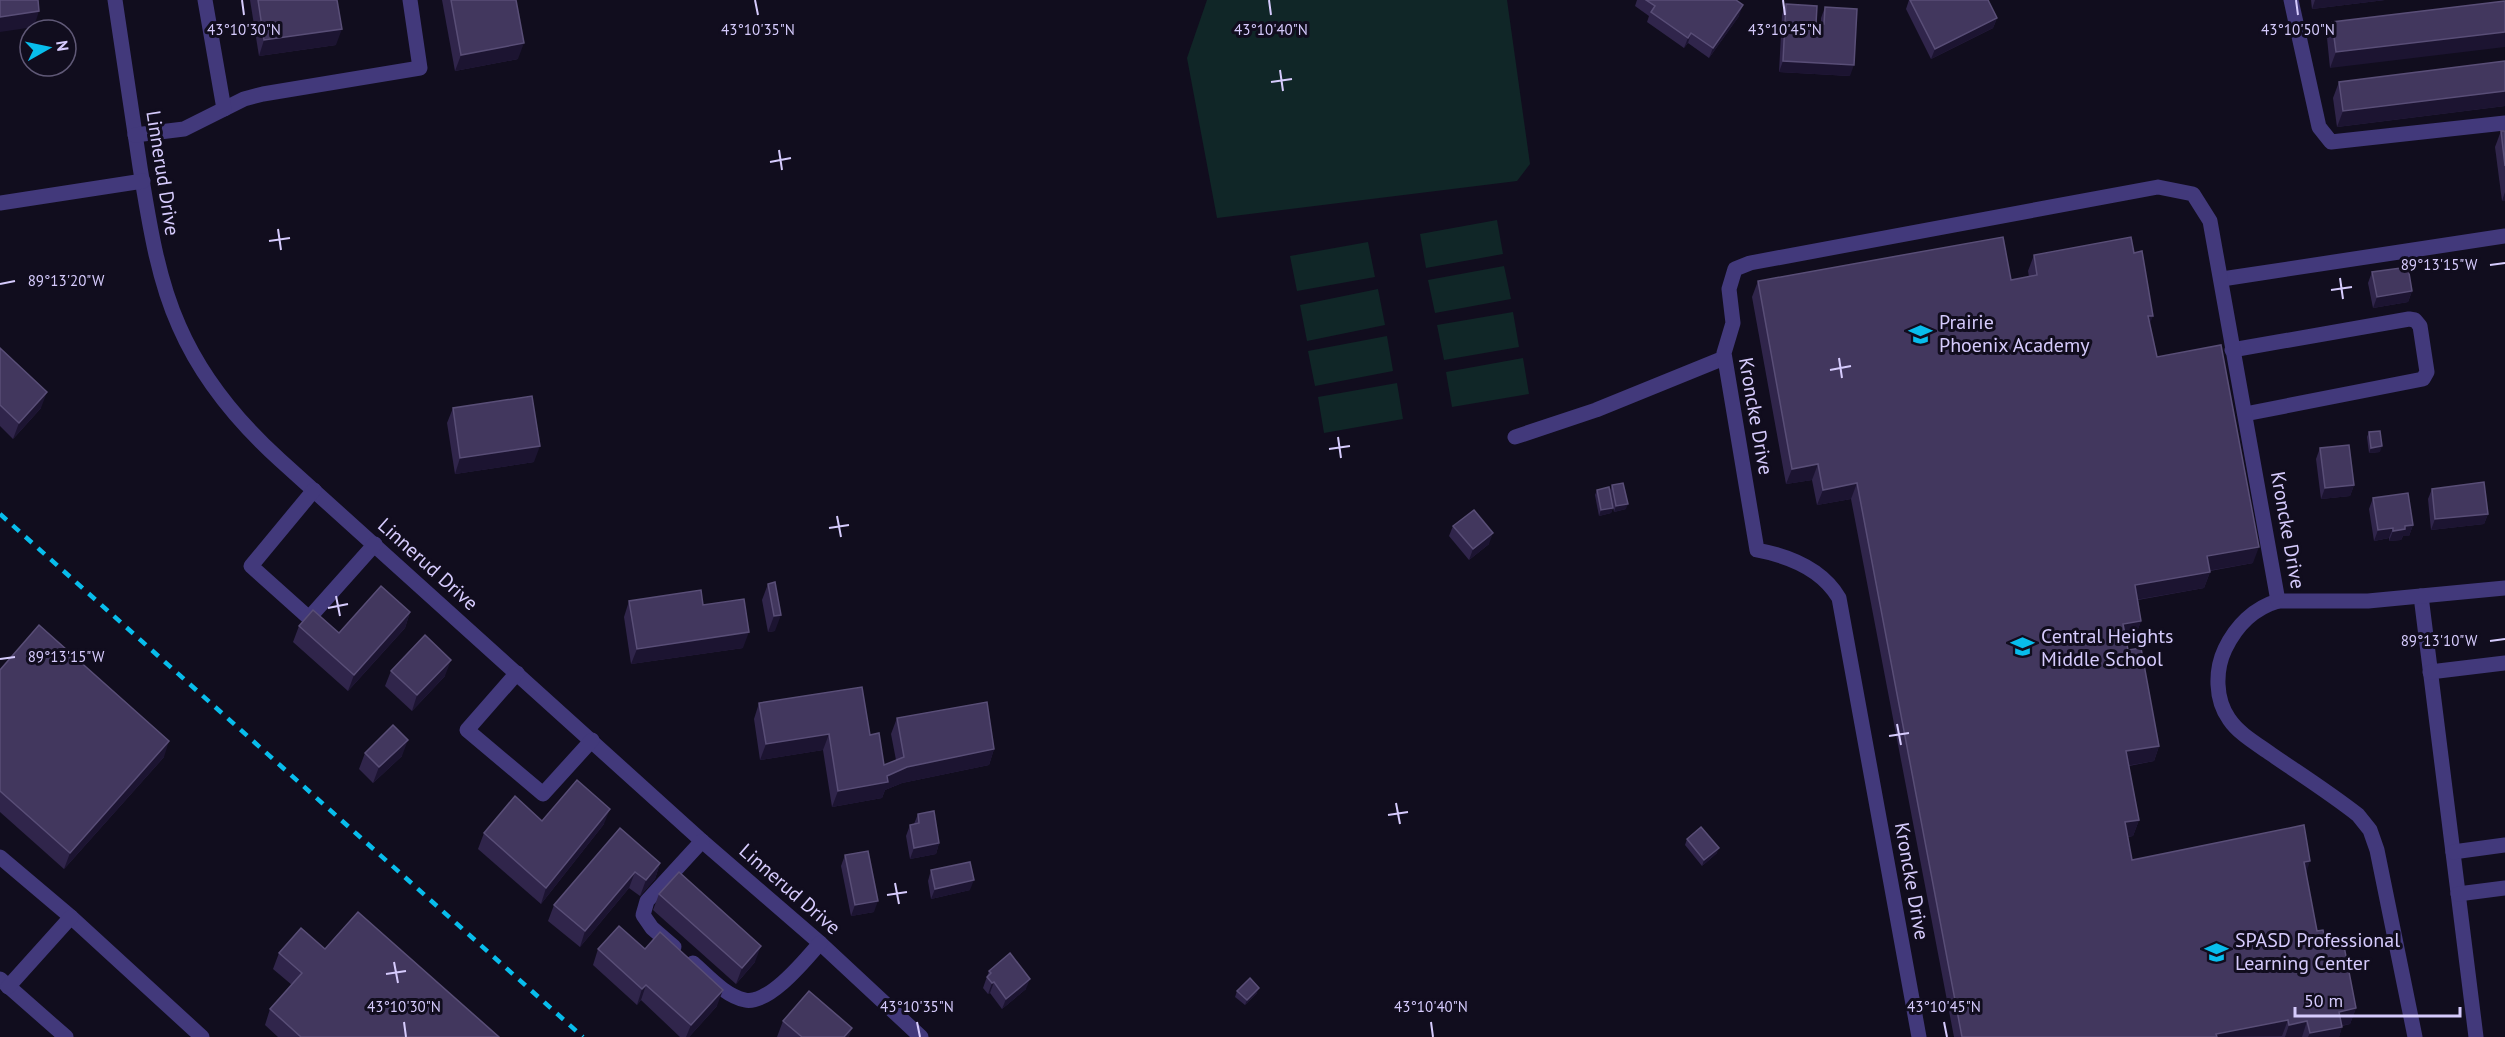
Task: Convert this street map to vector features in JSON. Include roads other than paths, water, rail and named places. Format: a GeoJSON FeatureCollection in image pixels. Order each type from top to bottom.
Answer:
{"type":"FeatureCollection","features":[{"type":"Feature","properties":{"kind":"street","name":"Linnerud Drive"},"geometry":{"type":"LineString","coordinates":[[115,0],[155,252],[179,328],[196,361],[211,383],[249,431],[702,841],[820,943],[921,1037]]}},
{"type":"Feature","properties":{"kind":"street"},"geometry":{"type":"LineString","coordinates":[[205,0],[224,109]]}},
{"type":"Feature","properties":{"kind":"street"},"geometry":{"type":"LineString","coordinates":[[135,135],[184,129],[244,99],[263,94],[420,68],[410,0]]}},
{"type":"Feature","properties":{"kind":"street"},"geometry":{"type":"LineString","coordinates":[[2291,0],[2319,128],[2331,142],[2505,123]]}},
{"type":"Feature","properties":{"kind":"street"},"geometry":{"type":"LineString","coordinates":[[0,203],[143,182]]}},
{"type":"Feature","properties":{"kind":"street","name":"Kroncke Drive"},"geometry":{"type":"LineString","coordinates":[[1919,1037],[1839,598],[1832,586],[1821,577],[1784,556],[1757,550],[1724,358],[1724,348],[1733,323],[1730,282],[1735,269],[2158,187],[2193,195],[2210,221],[2278,601],[2368,601],[2505,588]]}},
{"type":"Feature","properties":{"kind":"street"},"geometry":{"type":"LineString","coordinates":[[2222,279],[2505,236]]}},
{"type":"Feature","properties":{"kind":"street"},"geometry":{"type":"LineString","coordinates":[[2232,350],[2409,319],[2415,320],[2420,328],[2427,372],[2422,379],[2245,414]]}},
{"type":"Feature","properties":{"kind":"street"},"geometry":{"type":"LineString","coordinates":[[1515,437],[1596,410],[1724,358]]}},
{"type":"Feature","properties":{"kind":"street"},"geometry":{"type":"LineString","coordinates":[[314,490],[251,566],[309,618],[375,544]]}},
{"type":"Feature","properties":{"kind":"street"},"geometry":{"type":"LineString","coordinates":[[2421,596],[2476,1037]]}},
{"type":"Feature","properties":{"kind":"street"},"geometry":{"type":"LineString","coordinates":[[2278,601],[2267,604],[2249,616],[2226,647],[2220,660],[2218,676],[2222,705],[2236,728],[2358,814],[2370,830],[2377,850],[2415,1037]]}},
{"type":"Feature","properties":{"kind":"street"},"geometry":{"type":"LineString","coordinates":[[2430,672],[2505,663]]}},
{"type":"Feature","properties":{"kind":"street"},"geometry":{"type":"LineString","coordinates":[[517,673],[467,730],[543,794],[592,740]]}},
{"type":"Feature","properties":{"kind":"street"},"geometry":{"type":"LineString","coordinates":[[702,841],[647,901],[644,915],[652,928],[733,996],[747,1001],[763,997],[790,975],[820,943]]}},
{"type":"Feature","properties":{"kind":"street"},"geometry":{"type":"LineString","coordinates":[[2453,852],[2505,845]]}},
{"type":"Feature","properties":{"kind":"street"},"geometry":{"type":"LineString","coordinates":[[0,857],[71,917],[202,1037]]}},
{"type":"Feature","properties":{"kind":"street"},"geometry":{"type":"LineString","coordinates":[[2458,894],[2505,888]]}},
{"type":"Feature","properties":{"kind":"street"},"geometry":{"type":"LineString","coordinates":[[66,1037],[4,983],[71,917]]}},
{"type":"Feature","properties":{"kind":"railway"},"geometry":{"type":"LineString","coordinates":[[0,514],[583,1037]]}},
{"type":"Feature","properties":{"kind":"place","name":"Prairie Phoenix Academy"},"geometry":{"type":"Point","coordinates":[1921,334]}},
{"type":"Feature","properties":{"kind":"place","name":"Central Heights Middle School"},"geometry":{"type":"Point","coordinates":[2023,647]}},
{"type":"Feature","properties":{"kind":"place","name":"SPASD Professional Learning Center"},"geometry":{"type":"Point","coordinates":[2217,952]}}]}
